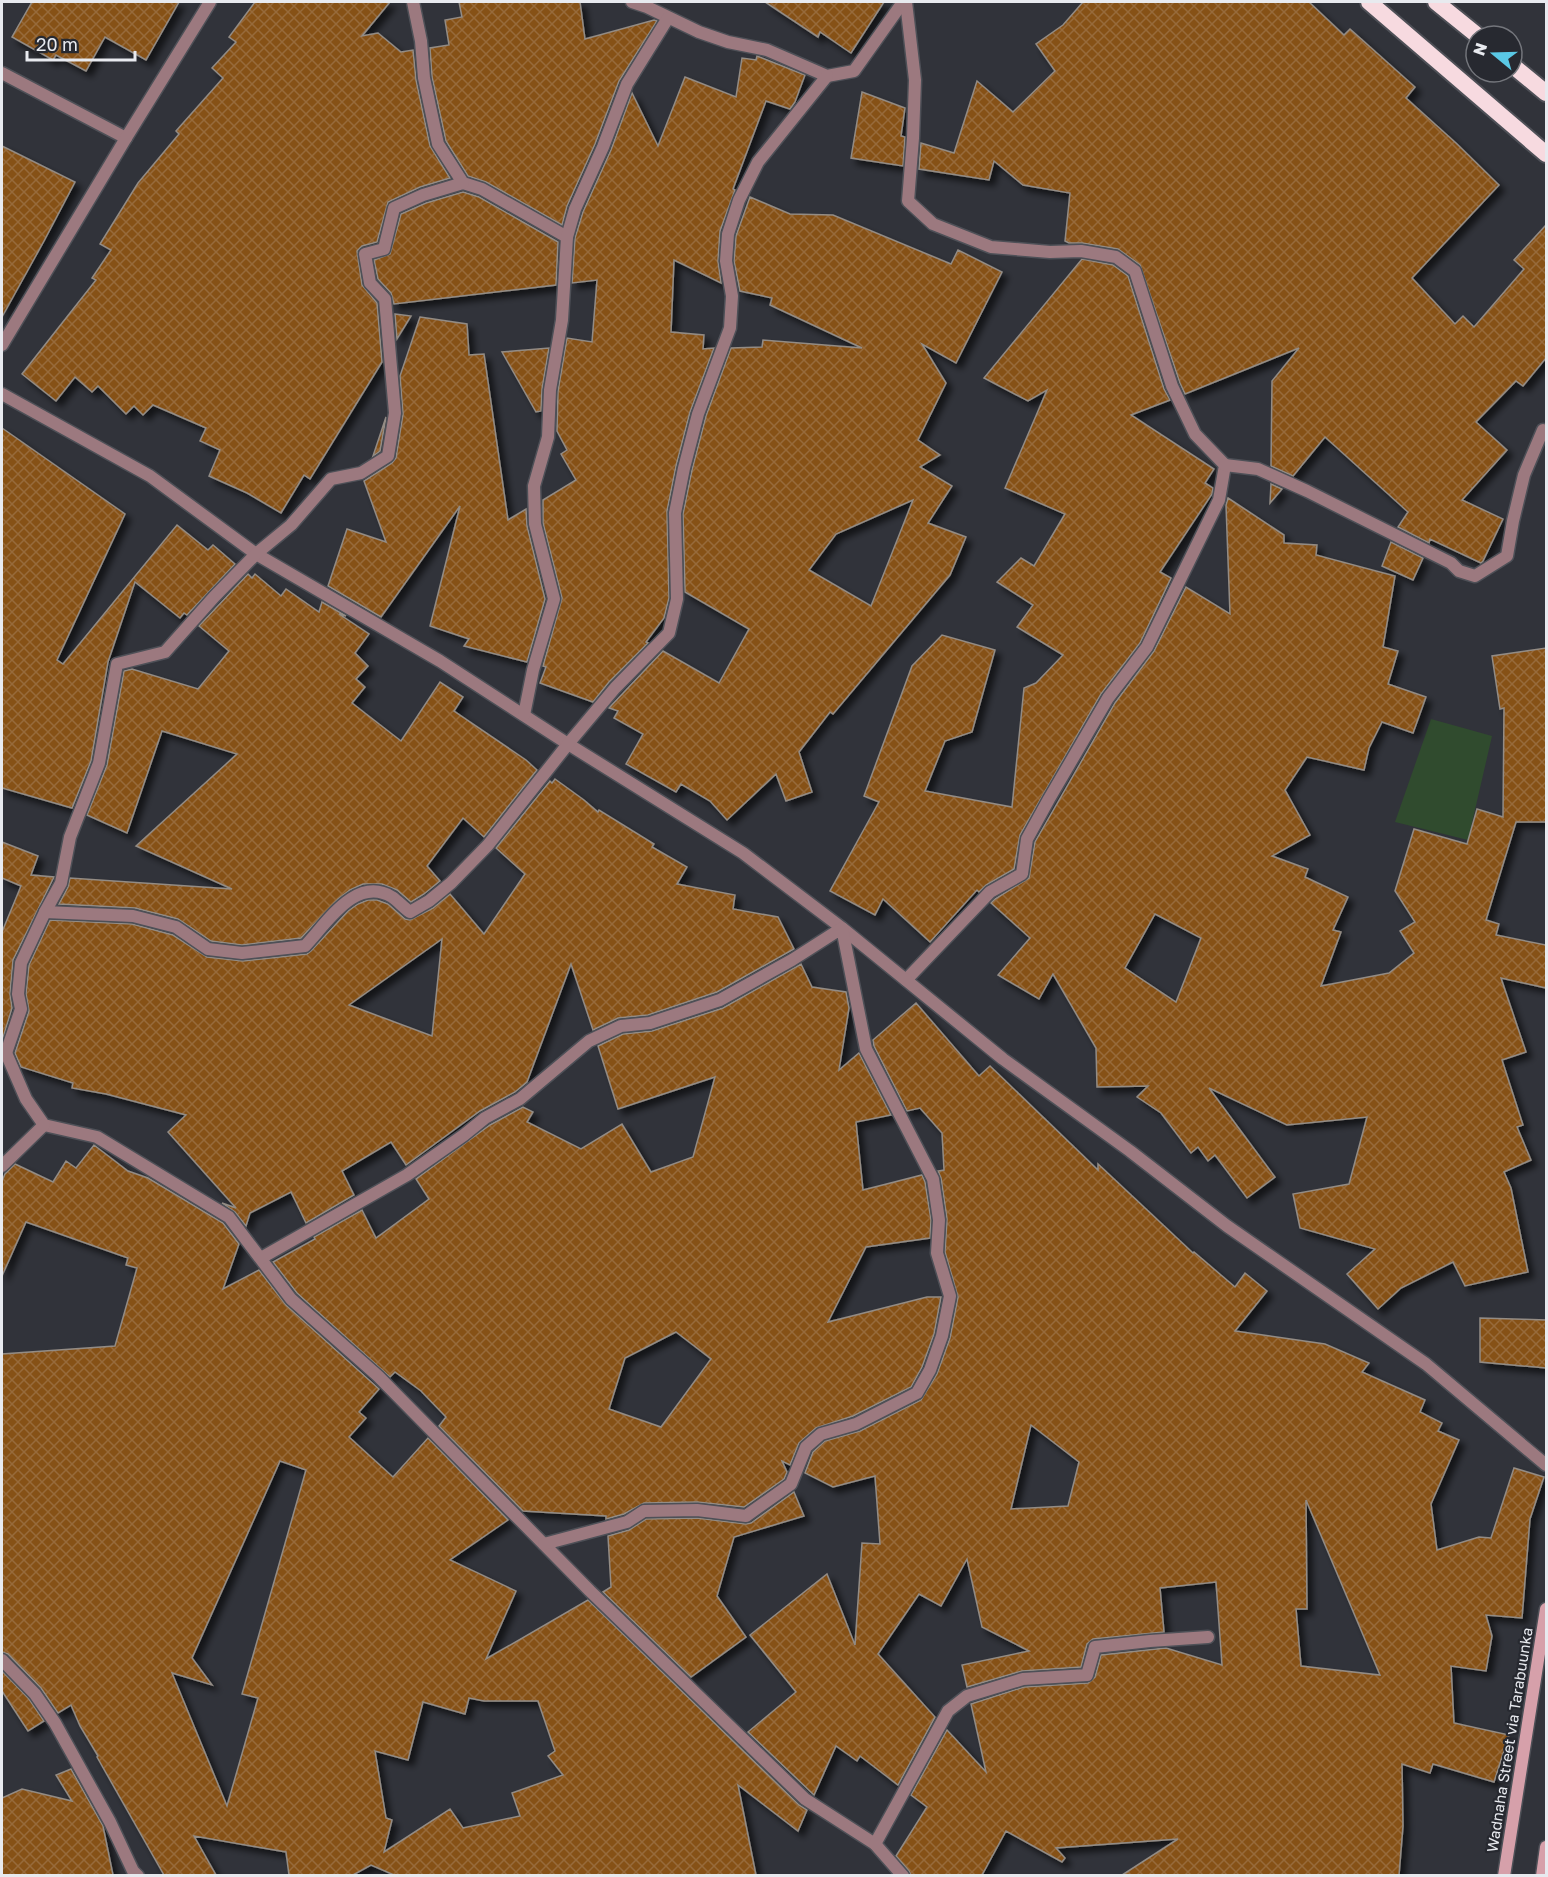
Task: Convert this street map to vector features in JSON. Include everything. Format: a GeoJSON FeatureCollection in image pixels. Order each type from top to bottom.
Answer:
{"type":"FeatureCollection","features":[{"type":"Feature","properties":{"kind":"highway"},"geometry":{"type":"LineString","coordinates":[[1369,2],[1546,154]]}},
{"type":"Feature","properties":{"kind":"highway"},"geometry":{"type":"LineString","coordinates":[[1447,5],[1466,24]]}},
{"type":"Feature","properties":{"kind":"highway"},"geometry":{"type":"LineString","coordinates":[[1524,74],[1546,93]]}},
{"type":"Feature","properties":{"kind":"main road","name":"Wadnaha Street via Tarabuunka"},"geometry":{"type":"LineString","coordinates":[[1504,1875],[1546,1610]]}},
{"type":"Feature","properties":{"kind":"main road"},"geometry":{"type":"LineString","coordinates":[[1542,1875],[1546,1847]]}},
{"type":"Feature","properties":{"kind":"street"},"geometry":{"type":"LineString","coordinates":[[2,345],[210,2]]}},
{"type":"Feature","properties":{"kind":"street"},"geometry":{"type":"LineString","coordinates":[[413,2],[421,41],[426,89],[438,144],[463,183]]}},
{"type":"Feature","properties":{"kind":"street"},"geometry":{"type":"LineString","coordinates":[[632,2],[699,32],[728,42],[767,50],[827,76],[854,71],[905,2]]}},
{"type":"Feature","properties":{"kind":"street"},"geometry":{"type":"LineString","coordinates":[[905,2],[915,81],[908,201],[933,224],[991,247],[1050,252],[1081,251],[1116,257],[1135,271],[1172,386],[1195,434],[1225,465],[1258,469],[1369,521],[1451,563],[1459,571],[1474,576],[1508,556],[1513,521],[1524,475],[1543,430]]}},
{"type":"Feature","properties":{"kind":"street"},"geometry":{"type":"LineString","coordinates":[[524,715],[533,670],[554,599],[535,524],[534,486],[548,437],[550,390],[561,320],[567,237],[575,209],[603,147],[627,84],[668,18]]}},
{"type":"Feature","properties":{"kind":"street"},"geometry":{"type":"LineString","coordinates":[[2,73],[126,138]]}},
{"type":"Feature","properties":{"kind":"street"},"geometry":{"type":"LineString","coordinates":[[45,912],[133,916],[176,927],[208,949],[242,953],[305,946],[337,910],[358,894],[372,891],[391,896],[410,912],[429,901],[451,883],[488,845],[567,744],[615,688],[669,633],[677,599],[675,513],[677,501],[698,414],[730,327],[732,296],[726,261],[728,234],[758,162],[827,76]]}},
{"type":"Feature","properties":{"kind":"street"},"geometry":{"type":"LineString","coordinates":[[567,237],[482,189],[463,183],[423,195],[394,208],[384,249],[365,254],[370,284],[385,299],[395,413],[388,456],[361,473],[331,479],[291,525],[256,554],[165,652],[117,664],[99,763],[70,837],[62,883],[45,912],[21,963],[18,994],[21,1009],[4,1051],[26,1099],[44,1125],[97,1137],[229,1217],[291,1299],[378,1376],[590,1591],[805,1799],[875,1844],[903,1875]]}},
{"type":"Feature","properties":{"kind":"street"},"geometry":{"type":"LineString","coordinates":[[2,394],[150,476],[256,554],[440,661],[567,744],[743,853],[842,928],[1003,1059],[1130,1151],[1227,1226],[1425,1364],[1546,1465]]}},
{"type":"Feature","properties":{"kind":"street"},"geometry":{"type":"LineString","coordinates":[[906,980],[990,892],[1022,874],[1028,839],[1049,799],[1108,698],[1147,647],[1220,500],[1225,465]]}},
{"type":"Feature","properties":{"kind":"street"},"geometry":{"type":"LineString","coordinates":[[261,1258],[407,1175],[485,1118],[520,1099],[589,1041],[621,1026],[650,1023],[720,1000],[783,965],[842,928]]}},
{"type":"Feature","properties":{"kind":"street"},"geometry":{"type":"LineString","coordinates":[[544,1544],[627,1522],[644,1511],[697,1510],[746,1516],[791,1484],[806,1447],[821,1434],[856,1424],[917,1393],[930,1370],[942,1336],[950,1296],[937,1253],[939,1220],[933,1179],[866,1049],[842,928]]}},
{"type":"Feature","properties":{"kind":"street"},"geometry":{"type":"LineString","coordinates":[[2,1166],[44,1125]]}},
{"type":"Feature","properties":{"kind":"street"},"geometry":{"type":"LineString","coordinates":[[875,1844],[948,1711],[967,1696],[1023,1679],[1087,1675],[1095,1647],[1208,1637]]}},
{"type":"Feature","properties":{"kind":"street"},"geometry":{"type":"LineString","coordinates":[[2,1660],[35,1694],[55,1723],[110,1822],[133,1871],[138,1875]]}},
{"type":"Feature","properties":{"kind":"green space"},"geometry":{"type":"Polygon","coordinates":[[[1431,719],[1492,736],[1468,840],[1395,822],[1431,719]]]}},
{"type":"Feature","properties":{"kind":"building"},"geometry":{"type":"Polygon","coordinates":[[[32,2],[179,2],[146,60],[105,37],[86,71],[56,55],[53,60],[12,37],[32,2]]]}},
{"type":"Feature","properties":{"kind":"building"},"geometry":{"type":"Polygon","coordinates":[[[255,2],[390,2],[362,36],[378,33],[401,52],[413,50],[416,80],[430,146],[450,178],[420,187],[388,202],[377,242],[362,246],[357,251],[362,285],[377,303],[382,362],[310,479],[304,475],[281,513],[247,493],[209,476],[220,450],[200,441],[206,428],[153,405],[143,415],[134,406],[126,414],[98,386],[92,392],[75,377],[56,401],[22,374],[96,280],[92,278],[111,250],[100,244],[138,183],[179,134],[176,131],[223,78],[212,68],[236,42],[229,37],[255,2]]]}},
{"type":"Feature","properties":{"kind":"building"},"geometry":{"type":"Polygon","coordinates":[[[459,2],[580,2],[585,39],[657,21],[619,81],[595,144],[567,206],[562,225],[486,182],[468,176],[446,141],[432,77],[430,48],[449,45],[445,20],[462,17],[459,2]]]}},
{"type":"Feature","properties":{"kind":"building"},"geometry":{"type":"Polygon","coordinates":[[[765,2],[884,2],[851,53],[820,32],[818,37],[765,2]]]}},
{"type":"Feature","properties":{"kind":"building"},"geometry":{"type":"Polygon","coordinates":[[[1083,2],[1309,2],[1344,35],[1350,29],[1415,87],[1406,98],[1499,185],[1412,278],[1455,324],[1463,316],[1474,327],[1524,269],[1514,260],[1546,225],[1546,358],[1523,386],[1516,381],[1476,422],[1507,450],[1462,500],[1503,519],[1481,563],[1430,539],[1429,543],[1398,527],[1408,512],[1325,437],[1293,476],[1271,466],[1272,381],[1299,348],[1185,394],[1140,265],[1118,249],[1065,241],[1070,193],[1023,185],[994,161],[989,180],[919,169],[921,143],[954,153],[977,81],[1013,112],[1055,71],[1036,44],[1063,25],[1083,2]]]}},
{"type":"Feature","properties":{"kind":"building"},"geometry":{"type":"Polygon","coordinates":[[[757,56],[805,75],[790,109],[766,101],[720,231],[718,261],[721,283],[674,260],[671,332],[704,335],[703,349],[714,348],[690,412],[667,511],[669,598],[664,618],[646,642],[648,643],[609,682],[593,702],[540,683],[562,598],[543,523],[543,500],[576,480],[561,454],[567,450],[557,431],[558,391],[567,338],[592,342],[597,280],[572,283],[575,238],[583,212],[611,150],[632,93],[658,146],[685,77],[736,97],[742,58],[756,60],[757,56]]]}},
{"type":"Feature","properties":{"kind":"building"},"geometry":{"type":"Polygon","coordinates":[[[862,92],[905,108],[901,136],[905,137],[903,166],[851,158],[862,92]]]}},
{"type":"Feature","properties":{"kind":"building"},"geometry":{"type":"Polygon","coordinates":[[[2,146],[75,182],[2,317],[2,146]]]}},
{"type":"Feature","properties":{"kind":"building"},"geometry":{"type":"Polygon","coordinates":[[[463,192],[479,197],[558,242],[556,285],[394,304],[391,293],[378,279],[374,260],[390,254],[401,214],[426,203],[463,192]]]}},
{"type":"Feature","properties":{"kind":"building"},"geometry":{"type":"Polygon","coordinates":[[[750,197],[790,214],[833,215],[951,264],[958,250],[1002,272],[956,363],[922,344],[946,383],[918,440],[940,455],[920,467],[952,486],[928,523],[966,537],[950,575],[833,714],[830,712],[799,752],[812,792],[786,801],[776,774],[727,820],[710,801],[681,784],[676,792],[626,764],[643,734],[614,718],[618,711],[609,708],[663,651],[719,683],[749,629],[685,592],[683,514],[706,416],[731,348],[762,347],[763,340],[862,348],[770,305],[772,298],[740,291],[734,261],[736,236],[750,197]],[[913,500],[836,534],[809,570],[871,606],[913,500]]]}},
{"type":"Feature","properties":{"kind":"building"},"geometry":{"type":"Polygon","coordinates":[[[1082,259],[1113,265],[1128,276],[1164,389],[1170,400],[1131,415],[1214,469],[1205,483],[1213,488],[1212,494],[1160,572],[1171,578],[1140,643],[1101,694],[1020,835],[1014,869],[986,885],[979,892],[977,890],[930,942],[883,899],[875,915],[830,891],[879,802],[864,796],[912,666],[942,635],[995,650],[972,732],[945,741],[925,791],[1012,807],[1024,688],[1036,683],[1063,655],[1017,627],[1033,605],[997,582],[1021,558],[1034,566],[1065,514],[1005,488],[1047,390],[1028,401],[984,378],[1082,259]]]}},
{"type":"Feature","properties":{"kind":"building"},"geometry":{"type":"Polygon","coordinates":[[[395,314],[411,316],[397,339],[395,314]]]}},
{"type":"Feature","properties":{"kind":"building"},"geometry":{"type":"Polygon","coordinates":[[[420,317],[467,324],[469,355],[484,354],[508,520],[526,509],[527,526],[545,599],[527,662],[464,646],[469,639],[430,626],[460,506],[381,617],[328,586],[347,529],[386,542],[364,481],[396,458],[403,414],[400,376],[420,317]]]}},
{"type":"Feature","properties":{"kind":"building"},"geometry":{"type":"Polygon","coordinates":[[[549,348],[541,411],[536,412],[502,352],[549,348]]]}},
{"type":"Feature","properties":{"kind":"building"},"geometry":{"type":"Polygon","coordinates":[[[386,417],[380,451],[373,456],[386,417]]]}},
{"type":"Feature","properties":{"kind":"building"},"geometry":{"type":"Polygon","coordinates":[[[2,428],[125,514],[57,660],[63,664],[177,525],[208,550],[213,545],[235,564],[187,615],[184,613],[180,618],[135,582],[108,662],[91,761],[72,808],[2,788],[2,428]]]}},
{"type":"Feature","properties":{"kind":"building"},"geometry":{"type":"Polygon","coordinates":[[[1271,484],[1282,489],[1270,503],[1271,484]]]}},
{"type":"Feature","properties":{"kind":"building"},"geometry":{"type":"Polygon","coordinates":[[[1228,498],[1284,535],[1284,543],[1317,545],[1316,555],[1395,576],[1383,647],[1398,651],[1388,684],[1426,697],[1413,733],[1382,722],[1369,748],[1364,770],[1307,757],[1285,790],[1310,835],[1272,856],[1308,869],[1305,877],[1348,897],[1333,930],[1341,932],[1321,986],[1389,973],[1414,953],[1400,931],[1415,922],[1395,891],[1414,829],[1467,844],[1477,809],[1503,817],[1504,708],[1500,709],[1492,656],[1546,648],[1546,822],[1516,822],[1486,920],[1499,924],[1496,935],[1546,945],[1546,988],[1501,978],[1526,1052],[1502,1060],[1523,1125],[1517,1127],[1531,1160],[1504,1172],[1511,1188],[1528,1272],[1465,1286],[1453,1262],[1401,1288],[1378,1309],[1347,1274],[1375,1249],[1300,1228],[1293,1194],[1349,1184],[1367,1117],[1287,1125],[1209,1088],[1275,1177],[1247,1198],[1215,1155],[1208,1161],[1198,1147],[1191,1153],[1161,1113],[1137,1097],[1148,1086],[1097,1087],[1096,1048],[1053,974],[1039,999],[998,975],[1030,938],[991,903],[1029,878],[1035,842],[1115,703],[1154,651],[1186,587],[1230,614],[1226,505],[1228,498]],[[1155,914],[1125,968],[1176,1002],[1201,938],[1155,914]]]}},
{"type":"Feature","properties":{"kind":"building"},"geometry":{"type":"Polygon","coordinates":[[[1391,542],[1423,558],[1413,580],[1382,566],[1391,542]]]}},
{"type":"Feature","properties":{"kind":"building"},"geometry":{"type":"Polygon","coordinates":[[[248,574],[252,578],[255,574],[281,596],[286,589],[319,612],[322,602],[346,616],[339,614],[369,634],[355,653],[368,666],[356,679],[365,687],[352,703],[401,741],[440,682],[463,697],[454,711],[537,770],[484,837],[463,818],[427,866],[440,881],[424,894],[411,902],[397,890],[382,884],[363,884],[338,899],[301,938],[242,945],[211,941],[178,919],[135,908],[59,904],[70,878],[232,889],[136,846],[237,754],[162,731],[127,833],[87,815],[107,765],[124,671],[132,669],[198,689],[229,651],[199,626],[248,574]]]}},
{"type":"Feature","properties":{"kind":"building"},"geometry":{"type":"Polygon","coordinates":[[[555,779],[598,812],[599,810],[654,844],[652,847],[687,867],[677,884],[735,895],[733,909],[778,917],[794,949],[717,992],[648,1015],[618,1018],[593,1030],[571,964],[527,1082],[515,1092],[480,1111],[406,1165],[391,1142],[342,1171],[354,1195],[306,1223],[291,1192],[250,1213],[246,1226],[235,1212],[222,1203],[236,1208],[168,1132],[186,1115],[106,1094],[72,1088],[73,1083],[21,1067],[15,1053],[29,1011],[26,994],[29,965],[50,920],[132,924],[173,935],[207,957],[243,961],[307,954],[348,911],[368,900],[388,904],[405,919],[410,920],[433,908],[450,894],[484,934],[525,874],[496,848],[550,781],[552,783],[555,779]],[[442,939],[349,1005],[432,1036],[442,939]]]}},
{"type":"Feature","properties":{"kind":"building"},"geometry":{"type":"Polygon","coordinates":[[[2,842],[38,856],[31,875],[54,877],[13,960],[10,994],[12,1008],[2,1041],[2,932],[21,886],[2,878],[2,842]]]}},
{"type":"Feature","properties":{"kind":"building"},"geometry":{"type":"Polygon","coordinates":[[[801,964],[812,987],[846,992],[849,1008],[839,1070],[859,1053],[891,1115],[856,1122],[863,1190],[922,1175],[931,1220],[930,1238],[866,1247],[828,1322],[927,1297],[941,1297],[934,1334],[922,1367],[911,1387],[853,1416],[816,1428],[799,1443],[790,1465],[782,1461],[787,1472],[784,1479],[744,1507],[697,1502],[644,1503],[624,1514],[606,1519],[606,1516],[523,1511],[439,1426],[446,1417],[421,1391],[395,1372],[390,1377],[297,1293],[273,1262],[362,1210],[376,1238],[429,1199],[416,1179],[490,1125],[523,1107],[533,1112],[527,1122],[581,1149],[622,1124],[651,1172],[693,1157],[715,1077],[618,1109],[598,1046],[623,1034],[652,1031],[723,1008],[801,964]],[[676,1332],[625,1358],[609,1409],[661,1427],[711,1359],[676,1332]]]}},
{"type":"Feature","properties":{"kind":"building"},"geometry":{"type":"Polygon","coordinates":[[[916,1003],[979,1076],[990,1066],[1098,1170],[1098,1164],[1193,1253],[1235,1287],[1245,1273],[1267,1291],[1235,1331],[1325,1344],[1369,1363],[1362,1372],[1425,1400],[1420,1412],[1442,1423],[1438,1431],[1459,1440],[1431,1504],[1437,1550],[1479,1537],[1491,1538],[1514,1468],[1544,1477],[1530,1519],[1522,1618],[1486,1615],[1492,1636],[1486,1671],[1451,1666],[1454,1723],[1509,1735],[1494,1782],[1433,1764],[1430,1773],[1402,1764],[1403,1826],[1399,1875],[1122,1875],[1178,1839],[1056,1848],[1065,1858],[1062,1862],[1006,1831],[982,1875],[911,1875],[896,1856],[927,1807],[911,1795],[947,1730],[986,1772],[971,1704],[1024,1687],[1088,1683],[1095,1677],[1101,1655],[1166,1648],[1222,1665],[1216,1582],[1160,1588],[1164,1632],[1093,1639],[1087,1644],[1081,1667],[1022,1671],[967,1687],[962,1665],[1029,1651],[982,1627],[967,1559],[941,1606],[919,1594],[878,1654],[935,1717],[898,1785],[860,1756],[857,1761],[836,1746],[814,1795],[748,1732],[796,1692],[750,1635],[827,1574],[855,1645],[862,1543],[880,1544],[875,1476],[833,1487],[805,1473],[813,1452],[825,1441],[860,1431],[921,1400],[937,1374],[950,1338],[958,1297],[945,1252],[947,1219],[938,1171],[944,1170],[942,1133],[920,1108],[907,1111],[873,1040],[916,1003]],[[1031,1425],[1011,1509],[1068,1506],[1079,1462],[1031,1425]],[[1306,1500],[1307,1609],[1296,1609],[1301,1666],[1380,1675],[1306,1500]]]}},
{"type":"Feature","properties":{"kind":"building"},"geometry":{"type":"Polygon","coordinates":[[[94,1145],[128,1171],[148,1178],[223,1223],[239,1244],[223,1289],[259,1270],[286,1305],[379,1389],[359,1412],[366,1418],[349,1437],[393,1477],[428,1438],[508,1520],[450,1560],[516,1591],[486,1659],[588,1600],[799,1805],[807,1810],[798,1831],[738,1785],[756,1875],[394,1875],[371,1865],[353,1875],[289,1875],[286,1852],[194,1836],[216,1875],[164,1875],[80,1726],[71,1705],[58,1713],[41,1688],[8,1654],[2,1652],[2,1354],[115,1346],[137,1268],[126,1265],[128,1258],[26,1222],[2,1276],[2,1181],[5,1174],[15,1164],[53,1182],[66,1161],[76,1168],[94,1145]],[[280,1461],[192,1658],[212,1685],[172,1673],[227,1806],[258,1698],[242,1694],[306,1470],[280,1461]],[[469,1698],[465,1714],[423,1702],[408,1760],[375,1751],[386,1818],[392,1820],[384,1852],[450,1809],[463,1828],[520,1816],[512,1793],[563,1775],[548,1756],[555,1751],[538,1701],[484,1701],[469,1698]]]}},
{"type":"Feature","properties":{"kind":"building"},"geometry":{"type":"Polygon","coordinates":[[[1480,1318],[1546,1320],[1546,1368],[1480,1362],[1480,1318]]]}},
{"type":"Feature","properties":{"kind":"building"},"geometry":{"type":"Polygon","coordinates":[[[794,1492],[804,1516],[734,1537],[717,1596],[746,1637],[691,1677],[603,1592],[611,1587],[608,1536],[629,1530],[646,1519],[697,1518],[751,1523],[794,1492]]]}},
{"type":"Feature","properties":{"kind":"building"},"geometry":{"type":"Polygon","coordinates":[[[2,1671],[29,1699],[44,1721],[28,1731],[2,1691],[2,1671]]]}},
{"type":"Feature","properties":{"kind":"building"},"geometry":{"type":"Polygon","coordinates":[[[71,1769],[103,1826],[113,1875],[2,1875],[2,1798],[22,1789],[72,1801],[56,1775],[71,1769]]]}}]}
